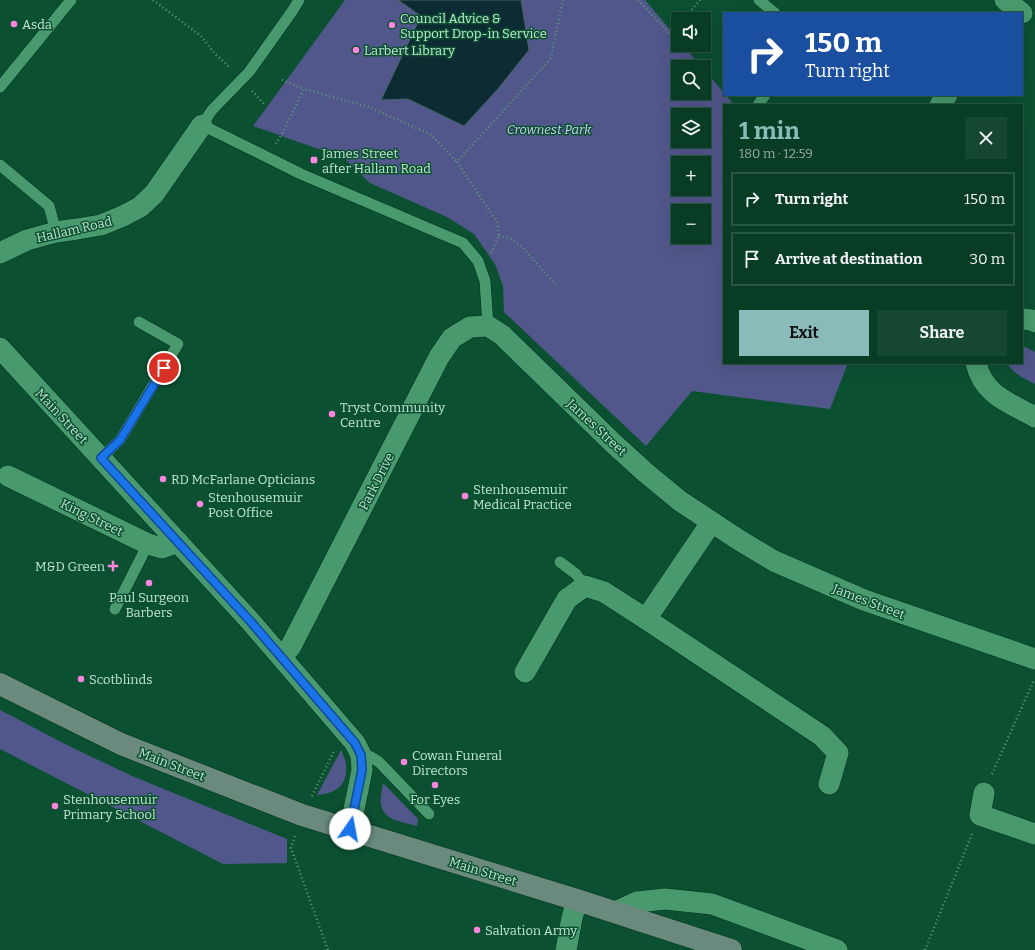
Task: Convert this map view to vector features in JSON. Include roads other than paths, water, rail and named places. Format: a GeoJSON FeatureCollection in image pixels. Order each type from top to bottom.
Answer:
{"type":"FeatureCollection","features":[{"type":"Feature","properties":{"kind":"main road","name":"Main Street"},"geometry":{"type":"LineString","coordinates":[[0,684],[121,744],[302,815],[577,900],[731,950]]}},
{"type":"Feature","properties":{"kind":"street"},"geometry":{"type":"LineString","coordinates":[[1023,16],[1035,24]]}},
{"type":"Feature","properties":{"kind":"street","name":"Hallam Road"},"geometry":{"type":"LineString","coordinates":[[0,253],[27,240],[56,232],[101,224],[123,216],[140,207],[154,194],[202,125]]}},
{"type":"Feature","properties":{"kind":"street"},"geometry":{"type":"LineString","coordinates":[[1023,319],[1032,320],[1035,322]]}},
{"type":"Feature","properties":{"kind":"street","name":"James Street"},"geometry":{"type":"LineString","coordinates":[[488,326],[502,335],[613,443],[641,468],[680,502],[711,523],[774,561],[864,600],[1035,659]]}},
{"type":"Feature","properties":{"kind":"street","name":"Park Drive"},"geometry":{"type":"LineString","coordinates":[[282,657],[291,646],[439,357],[452,338],[470,327],[488,326]]}},
{"type":"Feature","properties":{"kind":"street","name":"Main Street"},"geometry":{"type":"LineString","coordinates":[[2,354],[101,458],[282,657],[355,743],[361,755]]}},
{"type":"Feature","properties":{"kind":"street"},"geometry":{"type":"LineString","coordinates":[[976,364],[984,384],[995,395],[1035,417]]}},
{"type":"Feature","properties":{"kind":"street","name":"King Street"},"geometry":{"type":"LineString","coordinates":[[8,476],[148,544],[162,548],[178,542]]}},
{"type":"Feature","properties":{"kind":"street"},"geometry":{"type":"LineString","coordinates":[[646,619],[711,523]]}},
{"type":"Feature","properties":{"kind":"street"},"geometry":{"type":"LineString","coordinates":[[525,672],[567,599],[585,586],[604,592],[822,736],[838,753],[829,784]]}},
{"type":"Feature","properties":{"kind":"street"},"geometry":{"type":"LineString","coordinates":[[350,829],[362,770],[361,755]]}},
{"type":"Feature","properties":{"kind":"street"},"geometry":{"type":"LineString","coordinates":[[984,793],[980,815],[1035,834]]}},
{"type":"Feature","properties":{"kind":"street"},"geometry":{"type":"LineString","coordinates":[[615,912],[637,902],[665,899],[712,904],[837,950]]}},
{"type":"Feature","properties":{"kind":"street"},"geometry":{"type":"LineString","coordinates":[[566,950],[577,900]]}},
{"type":"Feature","properties":{"kind":"lane"},"geometry":{"type":"LineString","coordinates":[[0,87],[71,0]]}},
{"type":"Feature","properties":{"kind":"lane"},"geometry":{"type":"LineString","coordinates":[[298,0],[276,35],[249,72],[212,110],[202,125],[301,174],[463,243],[478,261],[485,281],[488,326]]}},
{"type":"Feature","properties":{"kind":"lane"},"geometry":{"type":"LineString","coordinates":[[759,0],[774,12]]}},
{"type":"Feature","properties":{"kind":"lane"},"geometry":{"type":"LineString","coordinates":[[0,165],[49,206],[56,232]]}},
{"type":"Feature","properties":{"kind":"lane"},"geometry":{"type":"LineString","coordinates":[[101,458],[120,440],[178,344],[139,322]]}},
{"type":"Feature","properties":{"kind":"lane"},"geometry":{"type":"LineString","coordinates":[[115,608],[148,544]]}},
{"type":"Feature","properties":{"kind":"lane"},"geometry":{"type":"LineString","coordinates":[[560,562],[576,574],[585,586]]}},
{"type":"Feature","properties":{"kind":"lane"},"geometry":{"type":"LineString","coordinates":[[361,755],[371,757],[378,762],[429,814]]}},
{"type":"Feature","properties":{"kind":"place","name":"Asda"},"geometry":{"type":"Point","coordinates":[14,24]}},
{"type":"Feature","properties":{"kind":"place","name":"Council Advice & Support Drop-in Service"},"geometry":{"type":"Point","coordinates":[392,25]}},
{"type":"Feature","properties":{"kind":"place","name":"Larbert Library"},"geometry":{"type":"Point","coordinates":[356,50]}},
{"type":"Feature","properties":{"kind":"place","name":"James Street after Hallam Road"},"geometry":{"type":"Point","coordinates":[314,160]}},
{"type":"Feature","properties":{"kind":"place","name":"Tryst Community Centre"},"geometry":{"type":"Point","coordinates":[332,414]}},
{"type":"Feature","properties":{"kind":"place","name":"RD McFarlane Opticians"},"geometry":{"type":"Point","coordinates":[163,479]}},
{"type":"Feature","properties":{"kind":"place","name":"Stenhousemuir Medical Practice"},"geometry":{"type":"Point","coordinates":[465,496]}},
{"type":"Feature","properties":{"kind":"place","name":"Stenhousemuir Post Office"},"geometry":{"type":"Point","coordinates":[200,504]}},
{"type":"Feature","properties":{"kind":"place","name":"M&D Green"},"geometry":{"type":"Point","coordinates":[113,566]}},
{"type":"Feature","properties":{"kind":"place","name":"Paul Surgeon Barbers"},"geometry":{"type":"Point","coordinates":[149,583]}},
{"type":"Feature","properties":{"kind":"place","name":"Scotblinds"},"geometry":{"type":"Point","coordinates":[81,679]}},
{"type":"Feature","properties":{"kind":"place","name":"Cowan Funeral Directors"},"geometry":{"type":"Point","coordinates":[404,762]}},
{"type":"Feature","properties":{"kind":"place","name":"For Eyes"},"geometry":{"type":"Point","coordinates":[435,785]}},
{"type":"Feature","properties":{"kind":"place","name":"Stenhousemuir Primary School"},"geometry":{"type":"Point","coordinates":[55,806]}},
{"type":"Feature","properties":{"kind":"place","name":"Salvation Army"},"geometry":{"type":"Point","coordinates":[477,930]}},
{"type":"Feature","properties":{"kind":"park label","name":"Crownest Park"},"geometry":{"type":"Point","coordinates":[549,129]}}]}
